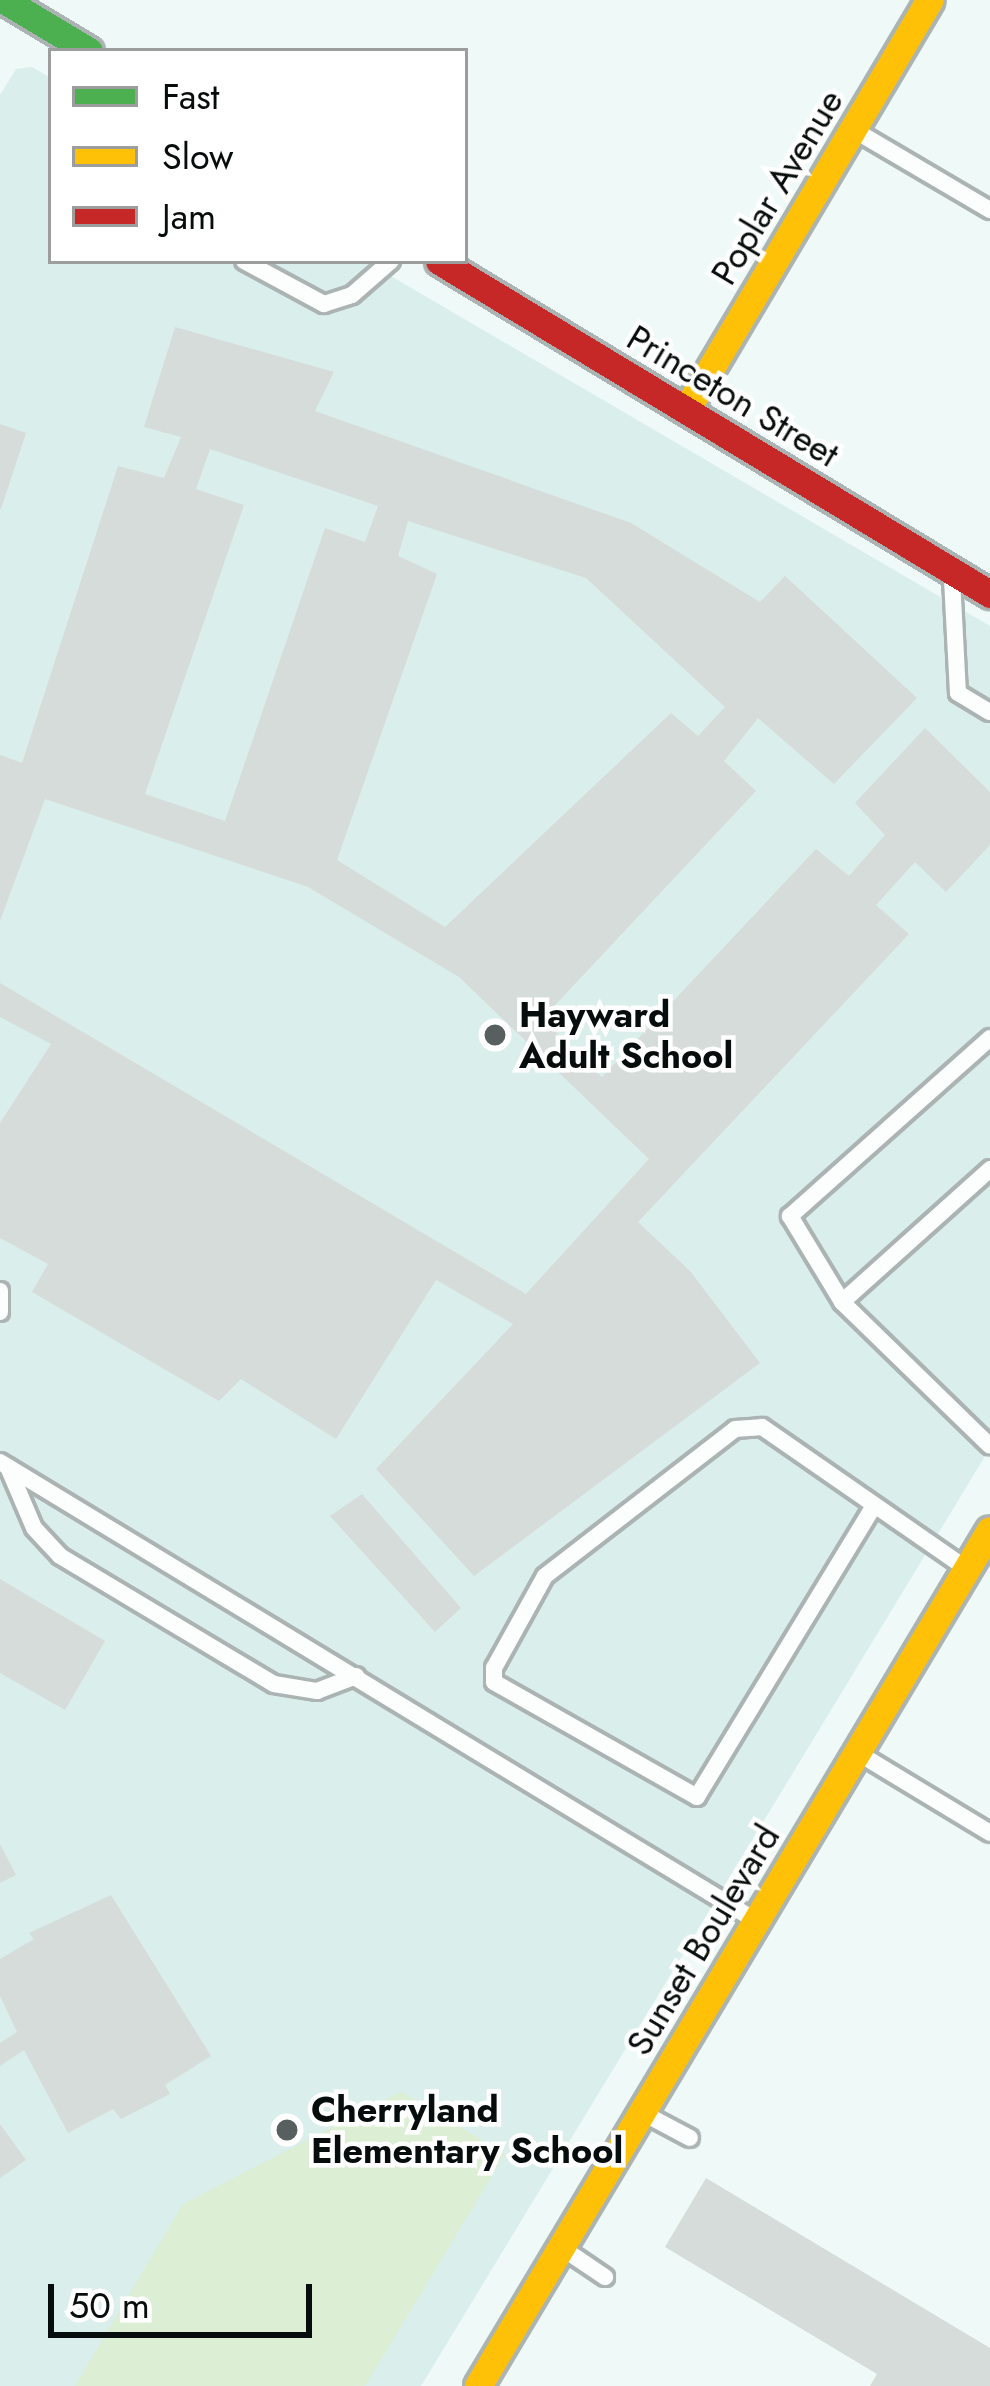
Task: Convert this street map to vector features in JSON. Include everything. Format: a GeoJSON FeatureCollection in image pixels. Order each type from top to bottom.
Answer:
{"type":"FeatureCollection","features":[{"type":"Feature","properties":{"kind":"street"},"geometry":{"type":"LineString","coordinates":[[4,0],[84,48]]}},
{"type":"Feature","properties":{"kind":"street","name":"Poplar Avenue"},"geometry":{"type":"LineString","coordinates":[[686,410],[929,0]]}},
{"type":"Feature","properties":{"kind":"street","name":"Princeton Street"},"geometry":{"type":"LineString","coordinates":[[444,264],[990,594]]}},
{"type":"Feature","properties":{"kind":"street","name":"Sunset Boulevard"},"geometry":{"type":"LineString","coordinates":[[478,2386],[990,1529]]}},
{"type":"Feature","properties":{"kind":"lane"},"geometry":{"type":"LineString","coordinates":[[853,129],[990,211]]}},
{"type":"Feature","properties":{"kind":"lane"},"geometry":{"type":"LineString","coordinates":[[250,264],[324,304],[352,295],[388,264]]}},
{"type":"Feature","properties":{"kind":"lane"},"geometry":{"type":"LineString","coordinates":[[952,572],[958,693],[990,712]]}},
{"type":"Feature","properties":{"kind":"lane"},"geometry":{"type":"LineString","coordinates":[[990,1038],[790,1216],[842,1302],[990,1446]]}},
{"type":"Feature","properties":{"kind":"lane"},"geometry":{"type":"LineString","coordinates":[[842,1302],[990,1169]]}},
{"type":"Feature","properties":{"kind":"lane"},"geometry":{"type":"LineString","coordinates":[[0,1292],[0,1312]]}},
{"type":"Feature","properties":{"kind":"lane"},"geometry":{"type":"LineString","coordinates":[[872,1508],[698,1797],[502,1691],[494,1669],[545,1576],[735,1429],[762,1427],[872,1508],[967,1569]]}},
{"type":"Feature","properties":{"kind":"lane"},"geometry":{"type":"LineString","coordinates":[[4,1465],[45,1544],[99,1580],[295,1693],[356,1676]]}},
{"type":"Feature","properties":{"kind":"lane"},"geometry":{"type":"LineString","coordinates":[[4,1465],[757,1921]]}},
{"type":"Feature","properties":{"kind":"lane"},"geometry":{"type":"LineString","coordinates":[[857,1753],[990,1833]]}},
{"type":"Feature","properties":{"kind":"lane"},"geometry":{"type":"LineString","coordinates":[[642,2113],[690,2138]]}},
{"type":"Feature","properties":{"kind":"lane"},"geometry":{"type":"LineString","coordinates":[[561,2247],[605,2277]]}},
{"type":"Feature","properties":{"kind":"shaded area","name":"Hayward Adult School"},"geometry":{"type":"Polygon","coordinates":[[[32,67],[48,76],[48,264],[370,264],[990,626],[990,1448],[421,2386],[0,2386],[0,95],[16,69],[32,67]]]}},
{"type":"Feature","properties":{"kind":"green space"},"geometry":{"type":"Polygon","coordinates":[[[401,2092],[505,2154],[365,2386],[75,2386],[183,2204],[401,2092]]]}},
{"type":"Feature","properties":{"kind":"building"},"geometry":{"type":"Polygon","coordinates":[[[175,327],[334,372],[315,411],[631,523],[760,602],[785,576],[917,698],[834,784],[758,718],[724,761],[756,791],[542,1019],[602,1077],[816,849],[849,876],[885,835],[855,803],[925,728],[990,792],[990,845],[946,892],[915,862],[876,905],[909,934],[638,1222],[690,1271],[760,1363],[474,1576],[376,1469],[513,1324],[436,1280],[336,1439],[241,1379],[219,1401],[32,1292],[48,1264],[0,1238],[0,1123],[51,1044],[0,1017],[0,983],[526,1294],[649,1159],[459,977],[308,887],[45,799],[0,921],[0,755],[22,763],[118,466],[164,478],[181,437],[144,427],[175,327]],[[210,449],[196,489],[244,505],[145,794],[225,821],[325,528],[365,542],[378,506],[210,449]],[[408,521],[398,556],[437,574],[337,860],[445,927],[671,713],[698,736],[725,707],[586,578],[408,521]]]}},
{"type":"Feature","properties":{"kind":"building"},"geometry":{"type":"Polygon","coordinates":[[[0,424],[26,433],[1,509],[0,509],[0,424]]]}},
{"type":"Feature","properties":{"kind":"building"},"geometry":{"type":"Polygon","coordinates":[[[362,1494],[461,1608],[435,1632],[330,1516],[362,1494]]]}},
{"type":"Feature","properties":{"kind":"building"},"geometry":{"type":"Polygon","coordinates":[[[0,1579],[105,1641],[65,1710],[0,1673],[0,1579]]]}},
{"type":"Feature","properties":{"kind":"building"},"geometry":{"type":"Polygon","coordinates":[[[0,1844],[16,1875],[0,1883],[0,1844]]]}},
{"type":"Feature","properties":{"kind":"building"},"geometry":{"type":"Polygon","coordinates":[[[111,1895],[211,2056],[165,2085],[170,2094],[121,2119],[113,2109],[68,2133],[24,2050],[0,2066],[0,2043],[17,2032],[0,1996],[0,1959],[34,1939],[29,1933],[111,1895]]]}},
{"type":"Feature","properties":{"kind":"building"},"geometry":{"type":"Polygon","coordinates":[[[0,2124],[26,2160],[0,2178],[0,2124]]]}},
{"type":"Feature","properties":{"kind":"building"},"geometry":{"type":"Polygon","coordinates":[[[706,2178],[990,2348],[990,2386],[870,2386],[877,2374],[665,2247],[706,2178]]]}},
{"type":"Feature","properties":{"kind":"traffic: fast"},"geometry":{"type":"LineString","coordinates":[[4,0],[84,48]]}},
{"type":"Feature","properties":{"kind":"traffic: slow"},"geometry":{"type":"LineString","coordinates":[[686,410],[929,0]]}},
{"type":"Feature","properties":{"kind":"traffic: slow"},"geometry":{"type":"LineString","coordinates":[[478,2386],[990,1530]]}},
{"type":"Feature","properties":{"kind":"traffic: jam"},"geometry":{"type":"LineString","coordinates":[[444,264],[990,594]]}},
{"type":"Feature","properties":{"kind":"place","name":"Hayward Adult School"},"geometry":{"type":"Point","coordinates":[495,1035]}},
{"type":"Feature","properties":{"kind":"place","name":"Cherryland Elementary School"},"geometry":{"type":"Point","coordinates":[287,2130]}}]}
